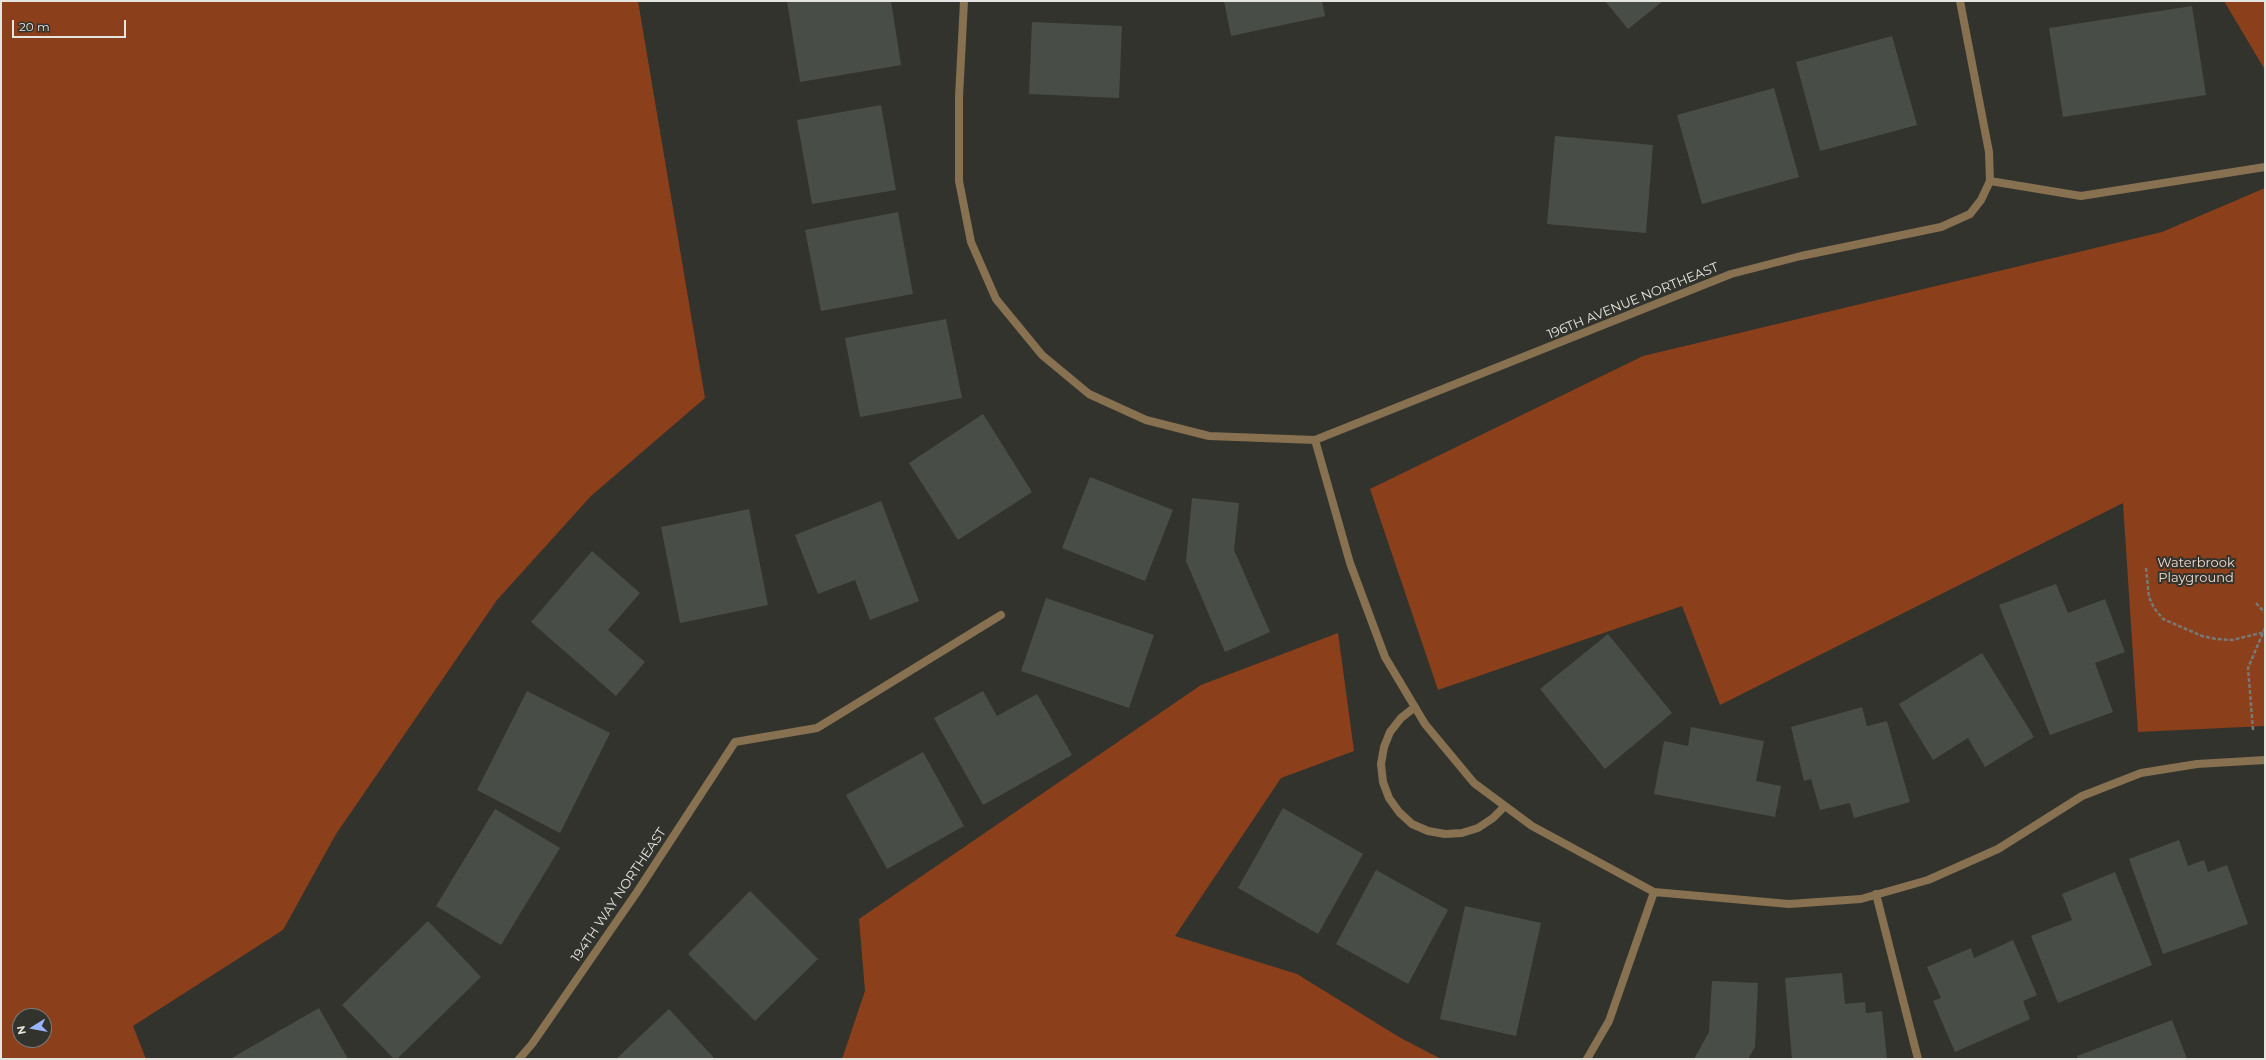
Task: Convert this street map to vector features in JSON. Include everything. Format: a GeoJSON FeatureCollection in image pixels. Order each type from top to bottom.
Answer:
{"type":"FeatureCollection","features":[{"type":"Feature","properties":{"kind":"street"},"geometry":{"type":"LineString","coordinates":[[964,1],[959,97],[959,181],[971,242],[996,299],[1037,350],[1089,394],[1146,420],[1209,436],[1315,440],[1352,570],[1385,656],[1425,724],[1474,782],[1532,826],[1654,892],[1789,904],[1860,899],[1928,880],[1998,849],[2082,796],[2141,773],[2198,764],[2265,760]]}},
{"type":"Feature","properties":{"kind":"street"},"geometry":{"type":"LineString","coordinates":[[1960,1],[1989,152],[1990,181],[2081,196],[2265,167]]}},
{"type":"Feature","properties":{"kind":"street","name":"196TH AVENUE NORTHEAST"},"geometry":{"type":"LineString","coordinates":[[1315,440],[1731,274],[1801,256],[1941,227],[1970,214],[1981,200],[1990,181]]}},
{"type":"Feature","properties":{"kind":"street","name":"194TH WAY NORTHEAST"},"geometry":{"type":"LineString","coordinates":[[519,1059],[532,1044],[637,892],[736,742],[817,728],[1001,615]]}},
{"type":"Feature","properties":{"kind":"street"},"geometry":{"type":"LineString","coordinates":[[1415,707],[1401,718],[1390,732],[1384,747],[1381,764],[1383,782],[1389,798],[1399,812],[1412,824],[1422,829],[1445,834],[1462,833],[1478,828],[1493,818],[1505,806]]}},
{"type":"Feature","properties":{"kind":"street"},"geometry":{"type":"LineString","coordinates":[[1587,1059],[1609,1021],[1654,892]]}},
{"type":"Feature","properties":{"kind":"street"},"geometry":{"type":"LineString","coordinates":[[1876,894],[1918,1059]]}},
{"type":"Feature","properties":{"kind":"path"},"geometry":{"type":"LineString","coordinates":[[2146,568],[2149,597],[2154,608],[2163,619],[2202,636],[2216,639],[2232,640],[2264,632]]}},
{"type":"Feature","properties":{"kind":"path"},"geometry":{"type":"LineString","coordinates":[[2256,603],[2265,613]]}},
{"type":"Feature","properties":{"kind":"path"},"geometry":{"type":"LineString","coordinates":[[2253,730],[2248,668],[2265,628]]}},
{"type":"Feature","properties":{"kind":"green space"},"geometry":{"type":"Polygon","coordinates":[[[1,1],[638,1],[705,398],[591,496],[497,600],[336,834],[283,930],[133,1026],[146,1059],[1,1059],[1,1]]]}},
{"type":"Feature","properties":{"kind":"green space"},"geometry":{"type":"Polygon","coordinates":[[[2224,1],[2265,1],[2265,70],[2224,1]]]}},
{"type":"Feature","properties":{"kind":"green space","name":"Waterbrook Playground"},"geometry":{"type":"Polygon","coordinates":[[[2265,188],[2265,726],[2138,732],[2123,503],[1720,705],[1682,606],[1438,690],[1370,489],[1643,356],[2162,232],[2265,188]]]}},
{"type":"Feature","properties":{"kind":"green space"},"geometry":{"type":"Polygon","coordinates":[[[1338,633],[1354,751],[1281,778],[1175,936],[1297,974],[1399,1037],[1441,1059],[842,1059],[865,991],[859,919],[1201,685],[1338,633]]]}},
{"type":"Feature","properties":{"kind":"building"},"geometry":{"type":"Polygon","coordinates":[[[787,1],[891,1],[901,65],[800,82],[787,1]]]}},
{"type":"Feature","properties":{"kind":"building"},"geometry":{"type":"Polygon","coordinates":[[[1224,1],[1322,1],[1325,16],[1231,36],[1224,1]]]}},
{"type":"Feature","properties":{"kind":"building"},"geometry":{"type":"Polygon","coordinates":[[[1605,1],[1663,1],[1628,29],[1605,1]]]}},
{"type":"Feature","properties":{"kind":"building"},"geometry":{"type":"Polygon","coordinates":[[[2192,6],[2206,95],[2063,117],[2049,28],[2192,6]]]}},
{"type":"Feature","properties":{"kind":"building"},"geometry":{"type":"Polygon","coordinates":[[[1032,22],[1122,26],[1119,98],[1029,94],[1032,22]]]}},
{"type":"Feature","properties":{"kind":"building"},"geometry":{"type":"Polygon","coordinates":[[[1892,36],[1917,125],[1820,151],[1796,62],[1892,36]]]}},
{"type":"Feature","properties":{"kind":"building"},"geometry":{"type":"Polygon","coordinates":[[[1774,88],[1799,177],[1702,204],[1677,115],[1774,88]]]}},
{"type":"Feature","properties":{"kind":"building"},"geometry":{"type":"Polygon","coordinates":[[[881,105],[896,190],[812,204],[797,120],[881,105]]]}},
{"type":"Feature","properties":{"kind":"building"},"geometry":{"type":"Polygon","coordinates":[[[1555,136],[1653,145],[1646,233],[1547,224],[1555,136]]]}},
{"type":"Feature","properties":{"kind":"building"},"geometry":{"type":"Polygon","coordinates":[[[898,212],[913,294],[821,311],[805,230],[898,212]]]}},
{"type":"Feature","properties":{"kind":"building"},"geometry":{"type":"Polygon","coordinates":[[[946,319],[962,398],[860,417],[845,338],[946,319]]]}},
{"type":"Feature","properties":{"kind":"building"},"geometry":{"type":"Polygon","coordinates":[[[983,414],[1032,492],[958,540],[909,463],[983,414]]]}},
{"type":"Feature","properties":{"kind":"building"},"geometry":{"type":"Polygon","coordinates":[[[1090,477],[1173,510],[1145,581],[1062,548],[1090,477]]]}},
{"type":"Feature","properties":{"kind":"building"},"geometry":{"type":"Polygon","coordinates":[[[1192,498],[1239,503],[1234,550],[1270,632],[1225,652],[1186,561],[1192,498]]]}},
{"type":"Feature","properties":{"kind":"building"},"geometry":{"type":"Polygon","coordinates":[[[881,501],[919,601],[870,620],[855,580],[818,594],[795,535],[881,501]]]}},
{"type":"Feature","properties":{"kind":"building"},"geometry":{"type":"Polygon","coordinates":[[[749,509],[768,605],[680,623],[661,527],[749,509]]]}},
{"type":"Feature","properties":{"kind":"building"},"geometry":{"type":"Polygon","coordinates":[[[592,551],[640,593],[608,630],[645,662],[616,696],[531,622],[592,551]]]}},
{"type":"Feature","properties":{"kind":"building"},"geometry":{"type":"Polygon","coordinates":[[[2056,584],[2068,613],[2105,599],[2125,652],[2095,663],[2113,712],[2050,735],[1999,605],[2056,584]]]}},
{"type":"Feature","properties":{"kind":"building"},"geometry":{"type":"Polygon","coordinates":[[[1046,598],[1154,635],[1129,708],[1021,671],[1046,598]]]}},
{"type":"Feature","properties":{"kind":"building"},"geometry":{"type":"Polygon","coordinates":[[[1608,634],[1672,713],[1605,769],[1540,689],[1608,634]]]}},
{"type":"Feature","properties":{"kind":"building"},"geometry":{"type":"Polygon","coordinates":[[[1982,653],[2034,737],[1985,767],[1968,738],[1933,760],[1899,704],[1982,653]]]}},
{"type":"Feature","properties":{"kind":"building"},"geometry":{"type":"Polygon","coordinates":[[[527,691],[610,733],[560,833],[477,790],[527,691]]]}},
{"type":"Feature","properties":{"kind":"building"},"geometry":{"type":"Polygon","coordinates":[[[983,691],[997,716],[1037,694],[1072,755],[983,805],[934,718],[983,691]]]}},
{"type":"Feature","properties":{"kind":"building"},"geometry":{"type":"Polygon","coordinates":[[[1862,707],[1867,726],[1887,721],[1910,802],[1854,818],[1850,803],[1820,810],[1811,779],[1804,781],[1791,727],[1862,707]]]}},
{"type":"Feature","properties":{"kind":"building"},"geometry":{"type":"Polygon","coordinates":[[[1691,727],[1764,741],[1756,781],[1781,786],[1775,817],[1654,794],[1664,741],[1688,746],[1691,727]]]}},
{"type":"Feature","properties":{"kind":"building"},"geometry":{"type":"Polygon","coordinates":[[[923,752],[964,826],[887,869],[846,795],[923,752]]]}},
{"type":"Feature","properties":{"kind":"building"},"geometry":{"type":"Polygon","coordinates":[[[1283,808],[1363,854],[1318,934],[1238,888],[1283,808]]]}},
{"type":"Feature","properties":{"kind":"building"},"geometry":{"type":"Polygon","coordinates":[[[495,809],[560,848],[501,945],[436,906],[495,809]]]}},
{"type":"Feature","properties":{"kind":"building"},"geometry":{"type":"Polygon","coordinates":[[[2179,840],[2188,866],[2204,860],[2208,872],[2227,865],[2248,924],[2163,954],[2129,859],[2179,840]]]}},
{"type":"Feature","properties":{"kind":"building"},"geometry":{"type":"Polygon","coordinates":[[[1376,870],[1448,910],[1408,984],[1336,944],[1376,870]]]}},
{"type":"Feature","properties":{"kind":"building"},"geometry":{"type":"Polygon","coordinates":[[[2115,872],[2152,965],[2058,1003],[2031,936],[2072,920],[2062,894],[2115,872]]]}},
{"type":"Feature","properties":{"kind":"building"},"geometry":{"type":"Polygon","coordinates":[[[750,891],[818,959],[755,1021],[688,954],[750,891]]]}},
{"type":"Feature","properties":{"kind":"building"},"geometry":{"type":"Polygon","coordinates":[[[1465,906],[1541,923],[1516,1036],[1440,1019],[1465,906]]]}},
{"type":"Feature","properties":{"kind":"building"},"geometry":{"type":"Polygon","coordinates":[[[428,921],[481,977],[397,1059],[394,1059],[342,1005],[428,921]]]}},
{"type":"Feature","properties":{"kind":"building"},"geometry":{"type":"Polygon","coordinates":[[[2013,940],[2037,995],[2023,1001],[2030,1019],[1955,1052],[1933,1001],[1941,998],[1927,967],[1971,948],[1974,958],[2013,940]]]}},
{"type":"Feature","properties":{"kind":"building"},"geometry":{"type":"Polygon","coordinates":[[[1842,973],[1845,1004],[1865,1002],[1866,1013],[1882,1011],[1887,1059],[1792,1059],[1785,978],[1842,973]]]}},
{"type":"Feature","properties":{"kind":"building"},"geometry":{"type":"Polygon","coordinates":[[[1712,981],[1758,983],[1755,1047],[1748,1059],[1694,1059],[1709,1032],[1712,981]]]}},
{"type":"Feature","properties":{"kind":"building"},"geometry":{"type":"Polygon","coordinates":[[[319,1008],[348,1059],[230,1059],[319,1008]]]}},
{"type":"Feature","properties":{"kind":"building"},"geometry":{"type":"Polygon","coordinates":[[[669,1009],[715,1059],[616,1059],[669,1009]]]}},
{"type":"Feature","properties":{"kind":"building"},"geometry":{"type":"Polygon","coordinates":[[[2172,1020],[2187,1059],[2078,1059],[2077,1056],[2172,1020]]]}}]}
